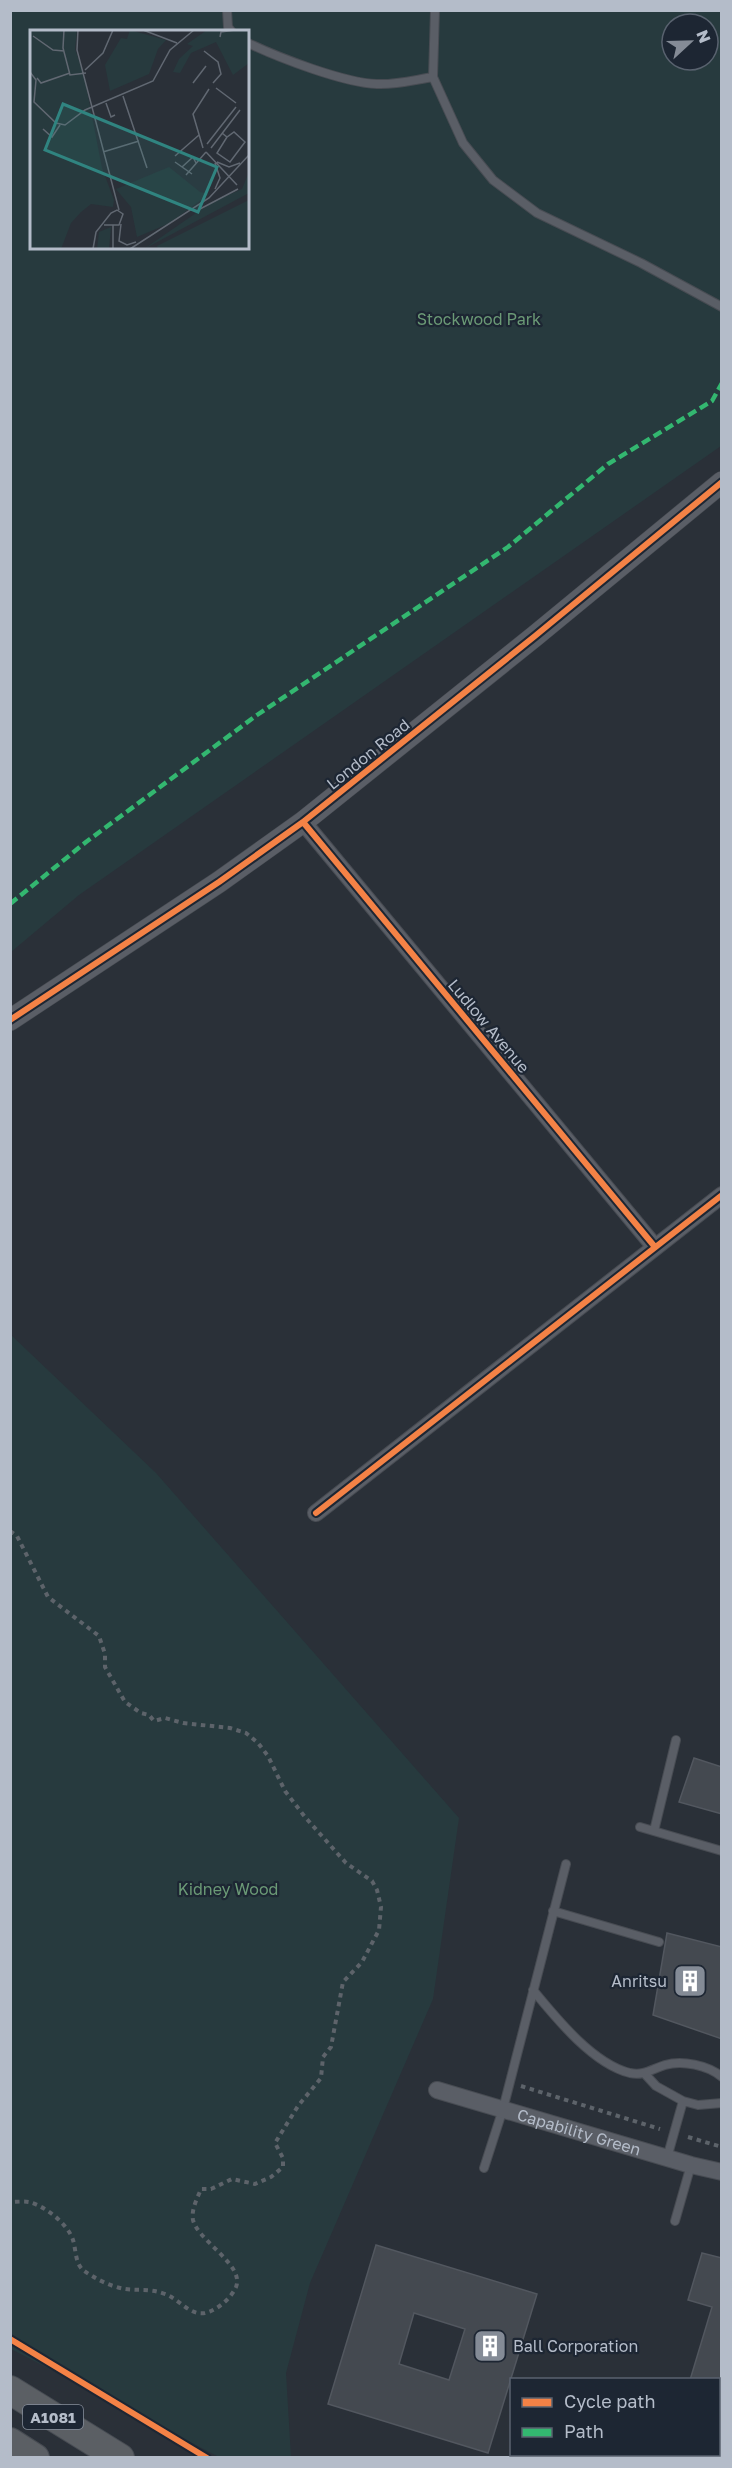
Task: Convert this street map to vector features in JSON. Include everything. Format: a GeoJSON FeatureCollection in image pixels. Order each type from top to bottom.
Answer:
{"type":"FeatureCollection","features":[{"type":"Feature","properties":{"kind":"highway","name":"A1081"},"geometry":{"type":"LineString","coordinates":[[10,2390],[95,2444],[120,2457]]}},
{"type":"Feature","properties":{"kind":"highway","name":"A1081"},"geometry":{"type":"LineString","coordinates":[[10,2442],[35,2457]]}},
{"type":"Feature","properties":{"kind":"highway","name":"A1081"},"geometry":{"type":"LineString","coordinates":[[95,2444],[132,2457]]}},
{"type":"Feature","properties":{"kind":"street","name":"London Road"},"geometry":{"type":"LineString","coordinates":[[10,1020],[219,882],[303,822],[490,673],[722,482]]}},
{"type":"Feature","properties":{"kind":"street","name":"Ludlow Avenue"},"geometry":{"type":"LineString","coordinates":[[303,822],[655,1247]]}},
{"type":"Feature","properties":{"kind":"street"},"geometry":{"type":"LineString","coordinates":[[316,1513],[722,1195]]}},
{"type":"Feature","properties":{"kind":"street","name":"Capability Green"},"geometry":{"type":"LineString","coordinates":[[437,2090],[691,2165],[722,2172]]}},
{"type":"Feature","properties":{"kind":"lane"},"geometry":{"type":"LineString","coordinates":[[227,10],[228,27],[230,30]]}},
{"type":"Feature","properties":{"kind":"lane"},"geometry":{"type":"LineString","coordinates":[[435,10],[433,77],[464,143],[494,180],[537,213],[722,307]]}},
{"type":"Feature","properties":{"kind":"lane"},"geometry":{"type":"LineString","coordinates":[[249,44],[264,51],[339,76],[378,84],[433,77]]}},
{"type":"Feature","properties":{"kind":"lane"},"geometry":{"type":"LineString","coordinates":[[654,1831],[676,1740]]}},
{"type":"Feature","properties":{"kind":"lane"},"geometry":{"type":"LineString","coordinates":[[640,1827],[722,1851]]}},
{"type":"Feature","properties":{"kind":"lane"},"geometry":{"type":"LineString","coordinates":[[484,2168],[503,2109],[566,1864]]}},
{"type":"Feature","properties":{"kind":"lane"},"geometry":{"type":"LineString","coordinates":[[553,1911],[658,1942]]}},
{"type":"Feature","properties":{"kind":"lane"},"geometry":{"type":"LineString","coordinates":[[533,1990],[566,2029],[592,2052],[620,2069],[645,2074],[662,2091],[683,2101],[698,2105],[722,2103]]}},
{"type":"Feature","properties":{"kind":"lane"},"geometry":{"type":"LineString","coordinates":[[645,2074],[666,2065],[683,2063],[705,2068],[722,2077]]}},
{"type":"Feature","properties":{"kind":"lane"},"geometry":{"type":"LineString","coordinates":[[667,2158],[683,2101]]}},
{"type":"Feature","properties":{"kind":"lane"},"geometry":{"type":"LineString","coordinates":[[675,2221],[691,2165]]}},
{"type":"Feature","properties":{"kind":"path"},"geometry":{"type":"LineString","coordinates":[[10,1531],[16,1536],[48,1597],[99,1636],[105,1654],[105,1667],[125,1702],[141,1713],[149,1714],[154,1721],[165,1718],[183,1723],[230,1728],[246,1733],[268,1756],[285,1791],[305,1817],[346,1863],[372,1881],[381,1907],[379,1930],[362,1962],[343,1982],[331,2047],[323,2057],[321,2078],[298,2106],[275,2143],[283,2158],[283,2167],[271,2178],[255,2184],[232,2179],[211,2189],[201,2189],[194,2207],[193,2220],[201,2236],[223,2256],[237,2276],[237,2285],[224,2304],[205,2313],[191,2311],[165,2294],[144,2288],[126,2289],[111,2286],[82,2269],[76,2256],[73,2239],[47,2210],[29,2202],[10,2202]]}},
{"type":"Feature","properties":{"kind":"path"},"geometry":{"type":"LineString","coordinates":[[510,2082],[722,2147]]}},
{"type":"Feature","properties":{"kind":"green space","name":"Stockwood Park"},"geometry":{"type":"Polygon","coordinates":[[[11,11],[721,11],[721,446],[79,895],[11,952],[11,11]]]}},
{"type":"Feature","properties":{"kind":"green space","name":"Kidney Wood"},"geometry":{"type":"Polygon","coordinates":[[[10,1334],[156,1473],[459,1818],[433,1999],[310,2283],[286,2373],[291,2457],[219,2457],[11,2349],[10,1334]]]}},
{"type":"Feature","properties":{"kind":"building"},"geometry":{"type":"Polygon","coordinates":[[[694,1758],[722,1767],[722,1814],[679,1802],[694,1758]]]}},
{"type":"Feature","properties":{"kind":"building","name":"Anritsu"},"geometry":{"type":"Polygon","coordinates":[[[667,1933],[722,1947],[722,2039],[653,2015],[667,1933]]]}},
{"type":"Feature","properties":{"kind":"building","name":"Ball Corporation"},"geometry":{"type":"Polygon","coordinates":[[[376,2245],[537,2294],[488,2453],[328,2404],[376,2245]],[[414,2313],[399,2364],[449,2380],[465,2329],[414,2313]]]}},
{"type":"Feature","properties":{"kind":"building"},"geometry":{"type":"Polygon","coordinates":[[[702,2253],[722,2258],[722,2420],[720,2420],[720,2378],[691,2378],[712,2307],[688,2300],[702,2253]]]}},
{"type":"Feature","properties":{"kind":"marked path"},"geometry":{"type":"LineString","coordinates":[[10,904],[86,842],[257,715],[508,547],[608,464],[712,401],[722,383]]}},
{"type":"Feature","properties":{"kind":"cycle path"},"geometry":{"type":"LineString","coordinates":[[10,1020],[219,882],[303,822],[722,482]]}},
{"type":"Feature","properties":{"kind":"cycle path"},"geometry":{"type":"LineString","coordinates":[[303,822],[655,1247]]}},
{"type":"Feature","properties":{"kind":"cycle path"},"geometry":{"type":"LineString","coordinates":[[316,1513],[722,1195]]}},
{"type":"Feature","properties":{"kind":"cycle path"},"geometry":{"type":"LineString","coordinates":[[10,2339],[207,2458]]}},
{"type":"Feature","properties":{"kind":"place","name":"Anritsu"},"geometry":{"type":"Point","coordinates":[690,1981]}},
{"type":"Feature","properties":{"kind":"place","name":"Ball Corporation"},"geometry":{"type":"Point","coordinates":[490,2346]}}]}
